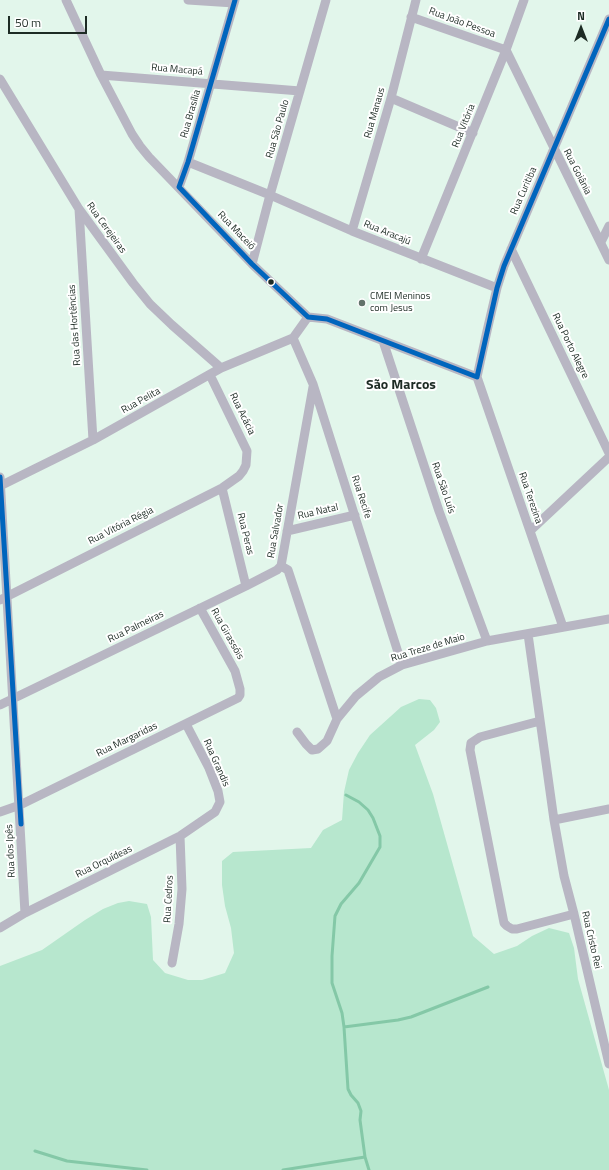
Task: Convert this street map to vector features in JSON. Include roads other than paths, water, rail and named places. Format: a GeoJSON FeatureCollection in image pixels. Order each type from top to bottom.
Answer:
{"type":"FeatureCollection","features":[{"type":"Feature","properties":{"kind":"street","name":"Rua Maceió"},"geometry":{"type":"LineString","coordinates":[[66,0],[101,75],[132,134],[140,146],[252,264],[308,317]]}},
{"type":"Feature","properties":{"kind":"street"},"geometry":{"type":"LineString","coordinates":[[188,0],[234,1]]}},
{"type":"Feature","properties":{"kind":"street","name":"Rua São Paulo"},"geometry":{"type":"LineString","coordinates":[[252,264],[270,195],[326,0]]}},
{"type":"Feature","properties":{"kind":"street","name":"Rua Manaus"},"geometry":{"type":"LineString","coordinates":[[352,232],[391,98],[416,0]]}},
{"type":"Feature","properties":{"kind":"street","name":"Rua Vitória"},"geometry":{"type":"LineString","coordinates":[[421,259],[473,133],[524,0]]}},
{"type":"Feature","properties":{"kind":"street","name":"Rua Brasília"},"geometry":{"type":"LineString","coordinates":[[179,187],[188,162],[234,1]]}},
{"type":"Feature","properties":{"kind":"street","name":"Rua João Pessoa"},"geometry":{"type":"LineString","coordinates":[[411,17],[506,50]]}},
{"type":"Feature","properties":{"kind":"street","name":"Rua Curitiba"},"geometry":{"type":"LineString","coordinates":[[477,377],[497,288],[511,249],[609,19]]}},
{"type":"Feature","properties":{"kind":"street","name":"Rua Goiânia"},"geometry":{"type":"LineString","coordinates":[[506,50],[609,260]]}},
{"type":"Feature","properties":{"kind":"street","name":"Rua Macapá"},"geometry":{"type":"LineString","coordinates":[[101,75],[300,91]]}},
{"type":"Feature","properties":{"kind":"street","name":"Rua Cerejeiras"},"geometry":{"type":"LineString","coordinates":[[0,79],[79,209],[133,283],[150,304],[221,368]]}},
{"type":"Feature","properties":{"kind":"street"},"geometry":{"type":"LineString","coordinates":[[391,98],[473,133]]}},
{"type":"Feature","properties":{"kind":"street","name":"Rua Aracajú"},"geometry":{"type":"LineString","coordinates":[[188,162],[270,195],[352,232],[497,288]]}},
{"type":"Feature","properties":{"kind":"street","name":"Rua das Hortências"},"geometry":{"type":"LineString","coordinates":[[79,209],[94,440]]}},
{"type":"Feature","properties":{"kind":"street"},"geometry":{"type":"LineString","coordinates":[[601,242],[609,226]]}},
{"type":"Feature","properties":{"kind":"street","name":"Rua Porto Alegre"},"geometry":{"type":"LineString","coordinates":[[511,249],[609,453]]}},
{"type":"Feature","properties":{"kind":"street"},"geometry":{"type":"LineString","coordinates":[[293,338],[308,317],[327,319],[477,377]]}},
{"type":"Feature","properties":{"kind":"street","name":"Rua Pelita"},"geometry":{"type":"LineString","coordinates":[[0,483],[94,440],[221,368],[293,338]]}},
{"type":"Feature","properties":{"kind":"street","name":"Rua Recife"},"geometry":{"type":"LineString","coordinates":[[293,338],[313,384],[402,665]]}},
{"type":"Feature","properties":{"kind":"street","name":"Rua São Luís"},"geometry":{"type":"LineString","coordinates":[[383,341],[439,511],[487,642]]}},
{"type":"Feature","properties":{"kind":"street","name":"Rua Acácia"},"geometry":{"type":"LineString","coordinates":[[210,375],[247,451],[246,465]]}},
{"type":"Feature","properties":{"kind":"street","name":"Rua Terezina"},"geometry":{"type":"LineString","coordinates":[[477,377],[563,627]]}},
{"type":"Feature","properties":{"kind":"street","name":"Rua Salvador"},"geometry":{"type":"LineString","coordinates":[[313,384],[281,566],[288,570],[337,719]]}},
{"type":"Feature","properties":{"kind":"street"},"geometry":{"type":"LineString","coordinates":[[530,531],[609,457]]}},
{"type":"Feature","properties":{"kind":"street","name":"Rua Vitória Régia"},"geometry":{"type":"LineString","coordinates":[[4,598],[222,488],[239,476],[246,465]]}},
{"type":"Feature","properties":{"kind":"street","name":"Rua dos Ipês"},"geometry":{"type":"LineString","coordinates":[[0,483],[4,598],[14,698],[25,913]]}},
{"type":"Feature","properties":{"kind":"street","name":"Rua Peras"},"geometry":{"type":"LineString","coordinates":[[222,488],[246,586]]}},
{"type":"Feature","properties":{"kind":"street","name":"Rua Natal"},"geometry":{"type":"LineString","coordinates":[[287,531],[355,514]]}},
{"type":"Feature","properties":{"kind":"street","name":"Rua Palmeiras"},"geometry":{"type":"LineString","coordinates":[[0,705],[246,586],[277,570],[281,566]]}},
{"type":"Feature","properties":{"kind":"street","name":"Rua Girassóis"},"geometry":{"type":"LineString","coordinates":[[200,608],[235,671]]}},
{"type":"Feature","properties":{"kind":"street","name":"Rua Treze de Maio"},"geometry":{"type":"LineString","coordinates":[[297,732],[312,750],[318,749],[327,741],[337,719],[356,696],[378,677],[402,665],[487,642],[563,627],[609,620]]}},
{"type":"Feature","properties":{"kind":"street","name":"Rua Cristo Rei"},"geometry":{"type":"LineString","coordinates":[[528,634],[554,820],[564,876],[609,1064]]}},
{"type":"Feature","properties":{"kind":"street","name":"Rua Margaridas"},"geometry":{"type":"LineString","coordinates":[[0,812],[20,805],[238,698],[240,695],[240,689],[235,671]]}},
{"type":"Feature","properties":{"kind":"street"},"geometry":{"type":"LineString","coordinates":[[540,721],[480,737],[472,743],[470,750],[504,923],[507,926],[517,929],[574,914]]}},
{"type":"Feature","properties":{"kind":"street","name":"Rua Grandis"},"geometry":{"type":"LineString","coordinates":[[186,724],[209,768],[218,791],[220,802],[215,812]]}},
{"type":"Feature","properties":{"kind":"street"},"geometry":{"type":"LineString","coordinates":[[554,820],[609,810]]}},
{"type":"Feature","properties":{"kind":"street","name":"Rua Orquídeas"},"geometry":{"type":"LineString","coordinates":[[0,928],[25,913],[180,836],[215,812]]}},
{"type":"Feature","properties":{"kind":"street","name":"Rua Cedros"},"geometry":{"type":"LineString","coordinates":[[172,963],[179,924],[182,889],[180,836]]}},
{"type":"Feature","properties":{"kind":"waterway"},"geometry":{"type":"LineString","coordinates":[[346,795],[359,802],[368,810],[380,836],[380,847],[359,883],[341,904],[335,916],[332,956],[332,983],[342,1013],[344,1027],[348,1089],[358,1103],[361,1111],[360,1120],[365,1157],[369,1170]]}},
{"type":"Feature","properties":{"kind":"waterway"},"geometry":{"type":"LineString","coordinates":[[344,1027],[411,1017],[488,987]]}},
{"type":"Feature","properties":{"kind":"waterway"},"geometry":{"type":"LineString","coordinates":[[35,1151],[67,1161],[147,1170]]}},
{"type":"Feature","properties":{"kind":"waterway"},"geometry":{"type":"LineString","coordinates":[[283,1170],[365,1157]]}},
{"type":"Feature","properties":{"kind":"place","name":"CMEI Meninos com Jesus"},"geometry":{"type":"Point","coordinates":[362,303]}},
{"type":"Feature","properties":{"kind":"district","name":"São Marcos"},"geometry":{"type":"Point","coordinates":[401,386]}}]}
